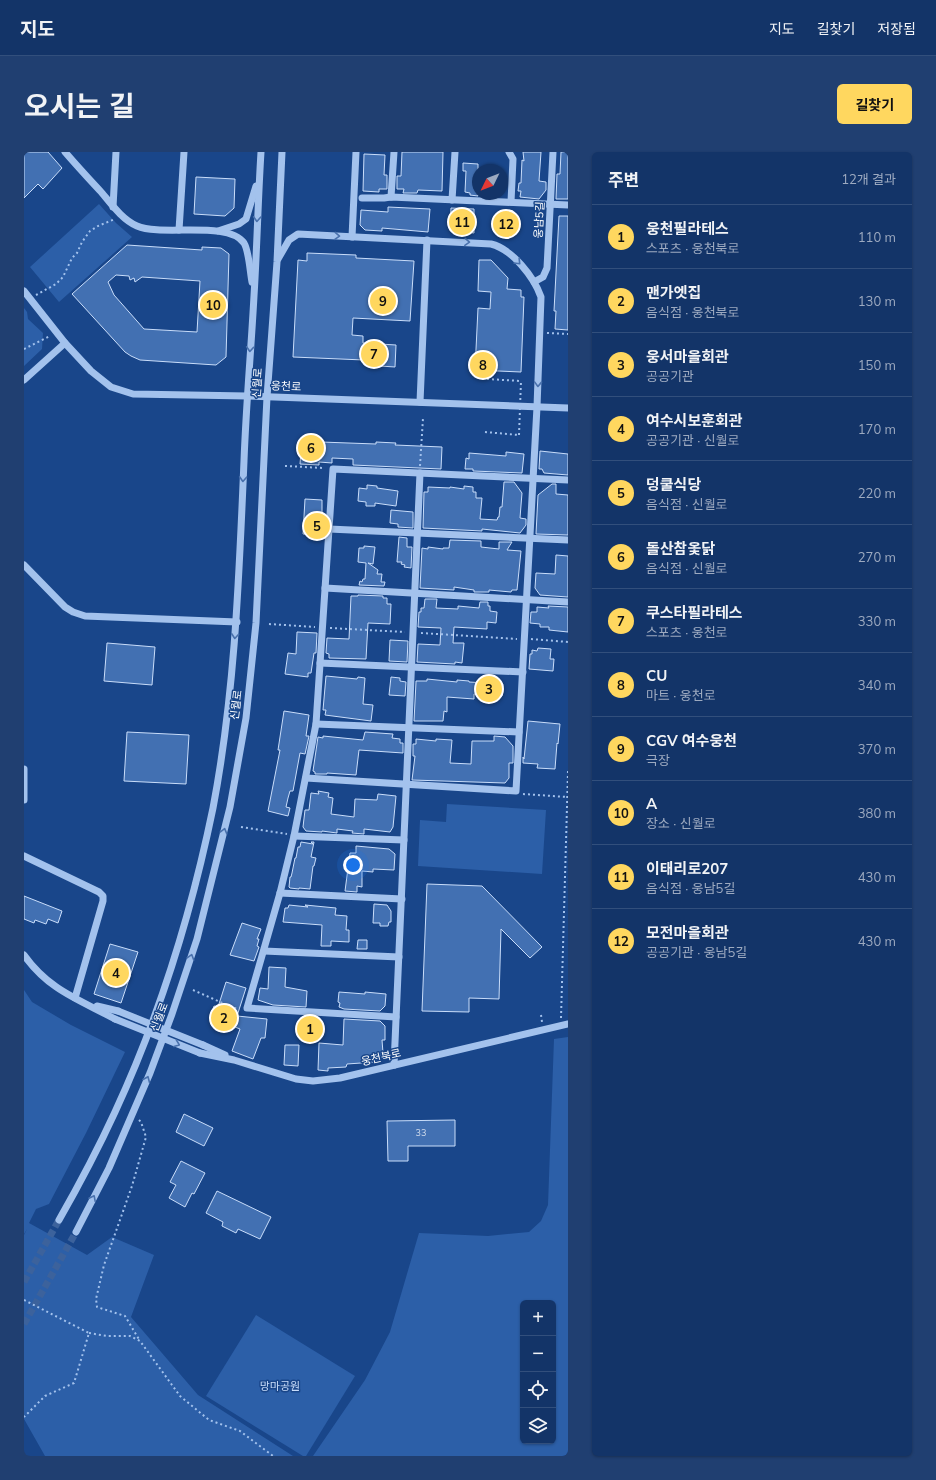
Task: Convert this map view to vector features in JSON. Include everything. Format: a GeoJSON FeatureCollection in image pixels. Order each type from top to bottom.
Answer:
{"type":"FeatureCollection","features":[{"type":"Feature","properties":{"kind":"street"},"geometry":{"type":"LineString","coordinates":[[65,152],[113,207],[122,216],[135,225],[142,228],[218,231],[233,236],[243,242],[246,247],[254,296]]}},
{"type":"Feature","properties":{"kind":"street"},"geometry":{"type":"LineString","coordinates":[[113,207],[116,152]]}},
{"type":"Feature","properties":{"kind":"street"},"geometry":{"type":"LineString","coordinates":[[179,230],[184,152]]}},
{"type":"Feature","properties":{"kind":"street","name":"신월로"},"geometry":{"type":"LineString","coordinates":[[59,1220],[93,1158],[116,1111],[157,1007],[181,934],[196,881],[213,807],[231,688],[237,622],[247,396],[254,296],[261,152]]}},
{"type":"Feature","properties":{"kind":"street","name":"신월로"},"geometry":{"type":"LineString","coordinates":[[76,1232],[109,1168],[150,1073],[186,977],[230,807],[246,718],[256,623],[267,396],[277,262],[282,152]]}},
{"type":"Feature","properties":{"kind":"street"},"geometry":{"type":"LineString","coordinates":[[352,237],[356,152]]}},
{"type":"Feature","properties":{"kind":"street"},"geometry":{"type":"LineString","coordinates":[[391,197],[394,152]]}},
{"type":"Feature","properties":{"kind":"street"},"geometry":{"type":"LineString","coordinates":[[452,200],[455,152]]}},
{"type":"Feature","properties":{"kind":"street"},"geometry":{"type":"LineString","coordinates":[[509,152],[513,159],[511,202]]}},
{"type":"Feature","properties":{"kind":"street","name":"웅남5길"},"geometry":{"type":"LineString","coordinates":[[534,282],[543,277],[547,268],[553,152]]}},
{"type":"Feature","properties":{"kind":"street"},"geometry":{"type":"LineString","coordinates":[[218,231],[239,224],[246,219],[259,176]]}},
{"type":"Feature","properties":{"kind":"street"},"geometry":{"type":"LineString","coordinates":[[362,198],[391,197],[568,205]]}},
{"type":"Feature","properties":{"kind":"street"},"geometry":{"type":"LineString","coordinates":[[277,262],[289,240],[295,235],[485,243],[497,245],[507,251],[534,282],[541,297],[537,406],[516,791],[306,778]]}},
{"type":"Feature","properties":{"kind":"street"},"geometry":{"type":"LineString","coordinates":[[420,402],[426,240]]}},
{"type":"Feature","properties":{"kind":"street","name":"웅천로"},"geometry":{"type":"LineString","coordinates":[[24,291],[66,343],[99,378],[111,387],[125,393],[267,396],[568,408]]}},
{"type":"Feature","properties":{"kind":"street"},"geometry":{"type":"LineString","coordinates":[[24,380],[66,343]]}},
{"type":"Feature","properties":{"kind":"street"},"geometry":{"type":"LineString","coordinates":[[396,1017],[247,1008],[280,893],[294,836],[316,724],[334,469],[568,480]]}},
{"type":"Feature","properties":{"kind":"street"},"geometry":{"type":"LineString","coordinates":[[394,1065],[420,473]]}},
{"type":"Feature","properties":{"kind":"street"},"geometry":{"type":"LineString","coordinates":[[329,529],[568,540]]}},
{"type":"Feature","properties":{"kind":"street"},"geometry":{"type":"LineString","coordinates":[[24,565],[65,607],[73,612],[85,616],[237,622]]}},
{"type":"Feature","properties":{"kind":"street"},"geometry":{"type":"LineString","coordinates":[[325,588],[568,602]]}},
{"type":"Feature","properties":{"kind":"street"},"geometry":{"type":"LineString","coordinates":[[320,664],[523,672]]}},
{"type":"Feature","properties":{"kind":"street"},"geometry":{"type":"LineString","coordinates":[[316,724],[519,732]]}},
{"type":"Feature","properties":{"kind":"street"},"geometry":{"type":"LineString","coordinates":[[24,769],[24,800]]}},
{"type":"Feature","properties":{"kind":"street"},"geometry":{"type":"LineString","coordinates":[[294,836],[404,840]]}},
{"type":"Feature","properties":{"kind":"street"},"geometry":{"type":"LineString","coordinates":[[24,856],[99,892],[103,896],[103,901],[75,998]]}},
{"type":"Feature","properties":{"kind":"street"},"geometry":{"type":"LineString","coordinates":[[280,893],[402,899]]}},
{"type":"Feature","properties":{"kind":"street"},"geometry":{"type":"LineString","coordinates":[[264,951],[399,957]]}},
{"type":"Feature","properties":{"kind":"street"},"geometry":{"type":"LineString","coordinates":[[24,955],[48,982],[75,998],[88,1004],[118,1011],[203,1045],[234,1060]]}},
{"type":"Feature","properties":{"kind":"street","name":"웅천북로"},"geometry":{"type":"LineString","coordinates":[[88,1004],[115,1019],[200,1053],[234,1060],[307,1081],[340,1078],[565,1024]]}},
{"type":"Feature","properties":{"kind":"path"},"geometry":{"type":"LineString","coordinates":[[30,298],[56,284],[63,277],[72,258],[77,253],[82,242],[90,232],[98,226],[122,216]]}},
{"type":"Feature","properties":{"kind":"path"},"geometry":{"type":"LineString","coordinates":[[24,349],[57,332]]}},
{"type":"Feature","properties":{"kind":"path"},"geometry":{"type":"LineString","coordinates":[[540,333],[568,334]]}},
{"type":"Feature","properties":{"kind":"path"},"geometry":{"type":"LineString","coordinates":[[485,432],[519,435],[521,380],[487,378]]}},
{"type":"Feature","properties":{"kind":"path"},"geometry":{"type":"LineString","coordinates":[[420,473],[422,418]]}},
{"type":"Feature","properties":{"kind":"path"},"geometry":{"type":"LineString","coordinates":[[285,466],[334,469]]}},
{"type":"Feature","properties":{"kind":"path"},"geometry":{"type":"LineString","coordinates":[[269,624],[568,642]]}},
{"type":"Feature","properties":{"kind":"path"},"geometry":{"type":"LineString","coordinates":[[565,1024],[568,771]]}},
{"type":"Feature","properties":{"kind":"path"},"geometry":{"type":"LineString","coordinates":[[516,791],[524,794],[567,797]]}},
{"type":"Feature","properties":{"kind":"path"},"geometry":{"type":"LineString","coordinates":[[242,827],[294,836]]}},
{"type":"Feature","properties":{"kind":"path"},"geometry":{"type":"LineString","coordinates":[[193,990],[234,1008],[247,1008]]}},
{"type":"Feature","properties":{"kind":"path"},"geometry":{"type":"LineString","coordinates":[[132,1114],[141,1122],[146,1137],[132,1186],[104,1265],[96,1299],[97,1307],[125,1316],[140,1341],[180,1396],[209,1420],[240,1431],[273,1456]]}},
{"type":"Feature","properties":{"kind":"path"},"geometry":{"type":"LineString","coordinates":[[24,1300],[89,1333],[107,1336],[130,1336],[140,1341]]}},
{"type":"Feature","properties":{"kind":"path"},"geometry":{"type":"LineString","coordinates":[[24,1417],[45,1396],[74,1383],[89,1333]]}},
{"type":"Feature","properties":{"kind":"green space"},"geometry":{"type":"Polygon","coordinates":[[[99,204],[116,223],[132,237],[59,302],[30,267],[99,204]]]}},
{"type":"Feature","properties":{"kind":"green space"},"geometry":{"type":"Polygon","coordinates":[[[24,308],[27,312],[28,319],[43,333],[42,349],[24,366],[24,308]]]}},
{"type":"Feature","properties":{"kind":"green space"},"geometry":{"type":"Polygon","coordinates":[[[447,804],[546,810],[542,874],[418,866],[420,820],[446,822],[447,804]]]}},
{"type":"Feature","properties":{"kind":"green space"},"geometry":{"type":"Polygon","coordinates":[[[24,990],[32,1002],[71,1025],[125,1052],[86,1133],[49,1204],[36,1209],[29,1223],[87,1255],[112,1237],[154,1255],[131,1317],[198,1395],[293,1456],[45,1456],[24,1419],[24,1235],[27,1229],[24,1234],[24,990]]]}},
{"type":"Feature","properties":{"kind":"green space"},"geometry":{"type":"Polygon","coordinates":[[[568,1037],[568,1456],[313,1456],[365,1380],[390,1332],[419,1233],[488,1236],[529,1232],[541,1221],[548,1205],[554,1039],[568,1037]]]}},
{"type":"Feature","properties":{"kind":"green space","name":"망마공원"},"geometry":{"type":"Polygon","coordinates":[[[256,1315],[355,1376],[306,1456],[303,1456],[206,1396],[256,1315]]]}},
{"type":"Feature","properties":{"kind":"building"},"geometry":{"type":"Polygon","coordinates":[[[24,152],[48,152],[62,168],[43,189],[38,184],[24,198],[24,152]]]}},
{"type":"Feature","properties":{"kind":"building"},"geometry":{"type":"Polygon","coordinates":[[[402,152],[443,152],[442,191],[418,190],[417,193],[403,193],[404,189],[397,189],[397,176],[401,176],[402,152]]]}},
{"type":"Feature","properties":{"kind":"building"},"geometry":{"type":"Polygon","coordinates":[[[523,152],[541,152],[539,181],[546,182],[546,190],[539,199],[520,197],[521,191],[518,191],[519,183],[521,183],[522,160],[524,161],[523,152]]]}},
{"type":"Feature","properties":{"kind":"building"},"geometry":{"type":"Polygon","coordinates":[[[561,152],[568,152],[568,199],[556,199],[557,174],[560,174],[561,152]]]}},
{"type":"Feature","properties":{"kind":"building"},"geometry":{"type":"Polygon","coordinates":[[[364,154],[385,155],[384,175],[387,175],[387,189],[379,189],[379,192],[363,191],[364,154]]]}},
{"type":"Feature","properties":{"kind":"building"},"geometry":{"type":"Polygon","coordinates":[[[463,163],[478,164],[472,164],[472,195],[465,192],[466,171],[463,171],[463,163]]]}},
{"type":"Feature","properties":{"kind":"building"},"geometry":{"type":"Polygon","coordinates":[[[196,177],[235,179],[234,208],[225,216],[194,214],[196,177]]]}},
{"type":"Feature","properties":{"kind":"building"},"geometry":{"type":"Polygon","coordinates":[[[388,207],[430,209],[428,232],[382,228],[382,231],[365,230],[360,225],[361,210],[388,212],[388,207]]]}},
{"type":"Feature","properties":{"kind":"building"},"geometry":{"type":"Polygon","coordinates":[[[451,208],[474,209],[474,233],[450,231],[451,208]]]}},
{"type":"Feature","properties":{"kind":"building"},"geometry":{"type":"Polygon","coordinates":[[[498,214],[515,214],[515,235],[497,234],[498,214]]]}},
{"type":"Feature","properties":{"kind":"building"},"geometry":{"type":"Polygon","coordinates":[[[559,216],[568,216],[568,330],[555,329],[556,311],[554,311],[559,216]]]}},
{"type":"Feature","properties":{"kind":"building"},"geometry":{"type":"Polygon","coordinates":[[[127,245],[202,250],[202,247],[221,248],[229,254],[226,357],[216,365],[140,360],[125,352],[72,294],[127,245]],[[116,275],[108,282],[114,295],[144,329],[197,332],[200,281],[142,277],[135,282],[134,278],[130,280],[129,276],[116,275]]]}},
{"type":"Feature","properties":{"kind":"building"},"geometry":{"type":"Polygon","coordinates":[[[307,253],[356,255],[356,258],[414,261],[410,321],[353,318],[352,335],[363,336],[363,343],[396,345],[395,367],[364,365],[364,360],[293,357],[298,260],[307,261],[307,253]]]}},
{"type":"Feature","properties":{"kind":"building"},"geometry":{"type":"Polygon","coordinates":[[[479,260],[491,260],[508,278],[507,289],[521,290],[521,297],[524,297],[521,372],[475,370],[478,308],[490,309],[491,292],[478,291],[479,260]]]}},
{"type":"Feature","properties":{"kind":"building"},"geometry":{"type":"Polygon","coordinates":[[[302,438],[321,439],[321,442],[376,444],[376,442],[396,443],[395,445],[442,447],[441,469],[353,465],[353,459],[332,458],[332,463],[319,462],[319,465],[300,464],[302,438]]]}},
{"type":"Feature","properties":{"kind":"building"},"geometry":{"type":"Polygon","coordinates":[[[540,451],[568,454],[568,475],[544,473],[542,469],[539,469],[540,451]]]}},
{"type":"Feature","properties":{"kind":"building"},"geometry":{"type":"Polygon","coordinates":[[[506,452],[524,454],[522,473],[473,471],[473,469],[465,469],[466,458],[469,459],[469,453],[506,456],[506,452]]]}},
{"type":"Feature","properties":{"kind":"building"},"geometry":{"type":"Polygon","coordinates":[[[504,482],[514,482],[522,493],[520,518],[526,519],[526,525],[520,533],[482,529],[482,531],[423,528],[424,492],[428,492],[428,487],[450,487],[464,489],[464,486],[473,487],[473,492],[476,492],[476,498],[482,498],[480,519],[497,520],[499,517],[500,507],[502,507],[504,482]]]}},
{"type":"Feature","properties":{"kind":"building"},"geometry":{"type":"Polygon","coordinates":[[[552,484],[556,484],[556,494],[568,495],[568,535],[536,534],[538,495],[552,484]]]}},
{"type":"Feature","properties":{"kind":"building"},"geometry":{"type":"Polygon","coordinates":[[[367,485],[398,491],[396,506],[375,503],[375,506],[366,506],[366,502],[358,501],[359,488],[367,489],[367,485]]]}},
{"type":"Feature","properties":{"kind":"building"},"geometry":{"type":"Polygon","coordinates":[[[305,499],[322,500],[322,531],[318,530],[317,535],[303,534],[305,499]]]}},
{"type":"Feature","properties":{"kind":"building"},"geometry":{"type":"Polygon","coordinates":[[[391,510],[413,512],[413,528],[398,527],[398,524],[390,523],[391,510]]]}},
{"type":"Feature","properties":{"kind":"building"},"geometry":{"type":"Polygon","coordinates":[[[399,537],[407,538],[407,547],[412,547],[411,568],[404,567],[405,565],[401,564],[402,562],[397,562],[399,537]]]}},
{"type":"Feature","properties":{"kind":"building"},"geometry":{"type":"Polygon","coordinates":[[[450,540],[481,541],[481,547],[499,549],[499,542],[512,542],[507,550],[521,551],[517,590],[512,590],[511,592],[489,590],[489,592],[474,592],[474,590],[454,587],[454,590],[420,588],[422,548],[449,548],[450,540]]]}},
{"type":"Feature","properties":{"kind":"building"},"geometry":{"type":"Polygon","coordinates":[[[364,546],[375,547],[373,564],[368,563],[378,570],[377,574],[382,574],[381,582],[385,582],[384,586],[359,585],[360,581],[362,582],[363,579],[365,579],[366,563],[358,562],[359,548],[364,548],[364,546]]]}},
{"type":"Feature","properties":{"kind":"building"},"geometry":{"type":"Polygon","coordinates":[[[556,555],[568,556],[568,597],[540,595],[535,588],[536,573],[555,574],[556,555]]]}},
{"type":"Feature","properties":{"kind":"building"},"geometry":{"type":"Polygon","coordinates":[[[351,596],[383,596],[383,598],[387,598],[387,604],[391,604],[390,624],[368,623],[366,659],[329,658],[329,654],[326,653],[327,638],[349,639],[351,596]]]}},
{"type":"Feature","properties":{"kind":"building"},"geometry":{"type":"Polygon","coordinates":[[[425,599],[437,599],[436,608],[458,609],[458,606],[479,608],[480,602],[488,602],[490,611],[497,612],[496,623],[487,622],[487,629],[454,627],[453,643],[464,643],[462,663],[417,662],[418,644],[440,645],[441,628],[418,627],[419,612],[421,612],[421,608],[424,608],[425,599]]]}},
{"type":"Feature","properties":{"kind":"building"},"geometry":{"type":"Polygon","coordinates":[[[548,606],[568,607],[568,632],[549,630],[549,627],[540,627],[540,624],[530,623],[531,612],[537,612],[537,607],[549,608],[548,606]]]}},
{"type":"Feature","properties":{"kind":"building"},"geometry":{"type":"Polygon","coordinates":[[[297,632],[317,633],[316,653],[314,653],[311,673],[308,673],[308,677],[285,674],[288,653],[296,654],[297,632]]]}},
{"type":"Feature","properties":{"kind":"building"},"geometry":{"type":"Polygon","coordinates":[[[390,640],[408,641],[407,662],[389,661],[390,640]]]}},
{"type":"Feature","properties":{"kind":"building"},"geometry":{"type":"Polygon","coordinates":[[[107,643],[155,647],[152,685],[104,681],[107,643]]]}},
{"type":"Feature","properties":{"kind":"building"},"geometry":{"type":"Polygon","coordinates":[[[538,648],[551,649],[550,659],[554,659],[553,671],[529,669],[530,654],[532,654],[532,650],[537,651],[538,648]]]}},
{"type":"Feature","properties":{"kind":"building"},"geometry":{"type":"Polygon","coordinates":[[[326,676],[357,679],[358,677],[365,678],[363,704],[373,705],[371,721],[325,715],[326,710],[323,710],[326,676]]]}},
{"type":"Feature","properties":{"kind":"building"},"geometry":{"type":"Polygon","coordinates":[[[391,677],[400,678],[400,681],[406,682],[405,696],[389,695],[391,677]]]}},
{"type":"Feature","properties":{"kind":"building"},"geometry":{"type":"Polygon","coordinates":[[[427,679],[503,684],[502,696],[474,694],[474,699],[447,697],[447,712],[444,711],[443,721],[414,721],[416,681],[427,681],[427,679]]]}},
{"type":"Feature","properties":{"kind":"building"},"geometry":{"type":"Polygon","coordinates":[[[284,711],[309,715],[306,736],[309,736],[305,754],[300,753],[293,791],[290,791],[288,798],[286,807],[290,808],[288,816],[268,811],[280,750],[278,750],[284,711]]]}},
{"type":"Feature","properties":{"kind":"building"},"geometry":{"type":"Polygon","coordinates":[[[528,721],[560,724],[555,769],[537,768],[538,764],[523,763],[528,721]]]}},
{"type":"Feature","properties":{"kind":"building"},"geometry":{"type":"Polygon","coordinates":[[[127,732],[189,735],[186,784],[124,781],[127,732]]]}},
{"type":"Feature","properties":{"kind":"building"},"geometry":{"type":"Polygon","coordinates":[[[365,732],[393,734],[392,738],[400,739],[400,743],[403,743],[403,753],[359,750],[356,775],[327,773],[315,774],[313,771],[318,737],[323,738],[323,736],[363,740],[365,732]]]}},
{"type":"Feature","properties":{"kind":"building"},"geometry":{"type":"Polygon","coordinates":[[[494,736],[505,737],[513,746],[513,763],[509,763],[509,778],[505,783],[412,780],[415,756],[413,756],[413,744],[416,744],[416,739],[436,741],[436,739],[452,740],[450,763],[471,764],[472,741],[494,741],[494,736]]]}},
{"type":"Feature","properties":{"kind":"building"},"geometry":{"type":"Polygon","coordinates":[[[318,791],[329,793],[328,797],[333,798],[331,814],[354,817],[355,799],[377,800],[378,794],[396,796],[393,827],[390,832],[364,829],[364,834],[352,833],[353,831],[337,829],[337,833],[306,831],[303,827],[305,810],[309,810],[311,793],[319,794],[318,791]]]}},
{"type":"Feature","properties":{"kind":"building"},"geometry":{"type":"Polygon","coordinates":[[[301,842],[313,844],[311,842],[314,842],[311,857],[316,858],[313,866],[310,889],[289,887],[295,858],[301,842]]]}},
{"type":"Feature","properties":{"kind":"building"},"geometry":{"type":"Polygon","coordinates":[[[356,846],[389,849],[395,854],[394,870],[373,869],[373,872],[362,871],[362,887],[357,886],[357,892],[345,891],[350,853],[356,853],[356,846]]]}},
{"type":"Feature","properties":{"kind":"building"},"geometry":{"type":"Polygon","coordinates":[[[427,884],[482,886],[542,947],[530,958],[501,929],[499,999],[469,998],[469,1012],[422,1011],[427,884]]]}},
{"type":"Feature","properties":{"kind":"building"},"geometry":{"type":"Polygon","coordinates":[[[24,896],[62,911],[58,923],[48,919],[46,924],[35,920],[34,923],[24,919],[24,896]]]}},
{"type":"Feature","properties":{"kind":"building"},"geometry":{"type":"Polygon","coordinates":[[[374,904],[387,905],[391,911],[391,922],[389,922],[388,926],[380,926],[380,923],[373,923],[374,904]]]}},
{"type":"Feature","properties":{"kind":"building"},"geometry":{"type":"Polygon","coordinates":[[[289,905],[336,908],[335,915],[347,916],[346,930],[349,930],[349,942],[331,941],[331,946],[321,946],[322,925],[283,922],[285,908],[288,908],[289,905]]]}},
{"type":"Feature","properties":{"kind":"building"},"geometry":{"type":"Polygon","coordinates":[[[242,923],[261,929],[257,939],[259,939],[257,946],[259,947],[254,961],[230,955],[242,923]]]}},
{"type":"Feature","properties":{"kind":"building"},"geometry":{"type":"Polygon","coordinates":[[[358,940],[367,940],[367,949],[357,949],[358,940]]]}},
{"type":"Feature","properties":{"kind":"building"},"geometry":{"type":"Polygon","coordinates":[[[110,944],[138,952],[121,1003],[94,994],[110,944]]]}},
{"type":"Feature","properties":{"kind":"building"},"geometry":{"type":"Polygon","coordinates":[[[269,967],[286,968],[285,987],[307,991],[306,1007],[273,1005],[258,1000],[260,988],[268,989],[269,967]]]}},
{"type":"Feature","properties":{"kind":"building"},"geometry":{"type":"Polygon","coordinates":[[[226,982],[246,988],[237,1016],[267,1019],[265,1038],[261,1038],[253,1059],[232,1051],[240,1029],[210,1017],[214,1006],[218,1007],[226,982]]]}},
{"type":"Feature","properties":{"kind":"building"},"geometry":{"type":"Polygon","coordinates":[[[339,992],[386,994],[385,1006],[380,1011],[344,1009],[339,1007],[339,992]]]}},
{"type":"Feature","properties":{"kind":"building"},"geometry":{"type":"Polygon","coordinates":[[[302,1019],[317,1019],[316,1040],[301,1039],[302,1019]]]}},
{"type":"Feature","properties":{"kind":"building"},"geometry":{"type":"Polygon","coordinates":[[[344,1019],[380,1021],[385,1026],[385,1040],[382,1040],[383,1053],[375,1062],[347,1064],[346,1067],[328,1068],[328,1071],[318,1070],[319,1043],[343,1045],[344,1019]]]}},
{"type":"Feature","properties":{"kind":"building"},"geometry":{"type":"Polygon","coordinates":[[[285,1045],[299,1045],[298,1066],[284,1065],[285,1045]]]}},
{"type":"Feature","properties":{"kind":"building"},"geometry":{"type":"Polygon","coordinates":[[[184,1114],[213,1128],[204,1146],[176,1132],[184,1114]]]}},
{"type":"Feature","properties":{"kind":"building"},"geometry":{"type":"Polygon","coordinates":[[[455,1120],[455,1146],[408,1146],[408,1161],[388,1161],[387,1121],[455,1120]]]}},
{"type":"Feature","properties":{"kind":"building"},"geometry":{"type":"Polygon","coordinates":[[[181,1161],[205,1173],[185,1207],[169,1198],[176,1185],[170,1182],[181,1161]]]}},
{"type":"Feature","properties":{"kind":"building"},"geometry":{"type":"Polygon","coordinates":[[[217,1191],[271,1217],[260,1239],[238,1229],[236,1233],[222,1226],[223,1222],[206,1213],[217,1191]]]}},
{"type":"Feature","properties":{"kind":"tunnel"},"geometry":{"type":"LineString","coordinates":[[24,1282],[59,1220]]}},
{"type":"Feature","properties":{"kind":"tunnel"},"geometry":{"type":"LineString","coordinates":[[24,1324],[76,1232]]}},
{"type":"Feature","properties":{"kind":"place","name":"이태리로207"},"geometry":{"type":"Point","coordinates":[462,222]}},
{"type":"Feature","properties":{"kind":"place","name":"모전마을회관"},"geometry":{"type":"Point","coordinates":[506,224]}},
{"type":"Feature","properties":{"kind":"place","name":"CGV 여수웅천"},"geometry":{"type":"Point","coordinates":[383,301]}},
{"type":"Feature","properties":{"kind":"place","name":"A"},"geometry":{"type":"Point","coordinates":[213,305]}},
{"type":"Feature","properties":{"kind":"place","name":"쿠스타필라테스"},"geometry":{"type":"Point","coordinates":[374,354]}},
{"type":"Feature","properties":{"kind":"place","name":"CU"},"geometry":{"type":"Point","coordinates":[483,365]}},
{"type":"Feature","properties":{"kind":"place","name":"돌산참옻닭"},"geometry":{"type":"Point","coordinates":[311,448]}},
{"type":"Feature","properties":{"kind":"place","name":"덩쿨식당"},"geometry":{"type":"Point","coordinates":[317,526]}},
{"type":"Feature","properties":{"kind":"place","name":"웅서마을회관"},"geometry":{"type":"Point","coordinates":[489,689]}},
{"type":"Feature","properties":{"kind":"place","name":"여수시보훈회관"},"geometry":{"type":"Point","coordinates":[116,973]}},
{"type":"Feature","properties":{"kind":"place","name":"맨가엣집"},"geometry":{"type":"Point","coordinates":[224,1018]}},
{"type":"Feature","properties":{"kind":"place","name":"웅천필라테스"},"geometry":{"type":"Point","coordinates":[310,1029]}}]}
